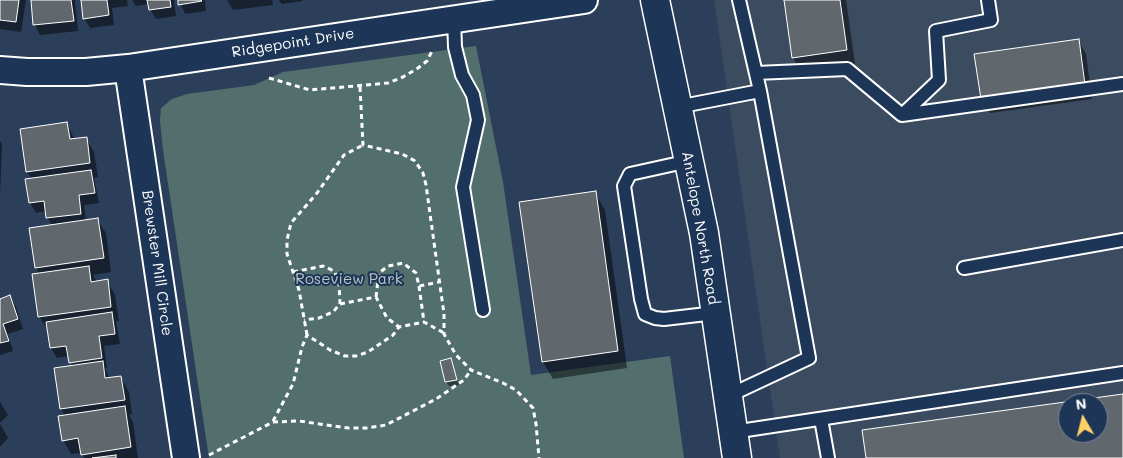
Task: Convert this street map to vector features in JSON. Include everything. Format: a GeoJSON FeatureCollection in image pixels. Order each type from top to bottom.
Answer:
{"type":"FeatureCollection","features":[{"type":"Feature","properties":{"kind":"main road","name":"Antelope North Road"},"geometry":{"type":"LineString","coordinates":[[655,0],[704,233],[735,445]]}},
{"type":"Feature","properties":{"kind":"street","name":"Ridgepoint Drive"},"geometry":{"type":"LineString","coordinates":[[0,70],[86,72],[128,68],[453,9],[584,0]]}},
{"type":"Feature","properties":{"kind":"street","name":"Brewster Mill Circle"},"geometry":{"type":"LineString","coordinates":[[128,68],[197,457]]}},
{"type":"Feature","properties":{"kind":"lane"},"geometry":{"type":"LineString","coordinates":[[728,396],[809,358],[760,91],[739,0]]}},
{"type":"Feature","properties":{"kind":"lane"},"geometry":{"type":"LineString","coordinates":[[902,115],[939,80],[936,31],[991,20],[988,0]]}},
{"type":"Feature","properties":{"kind":"lane"},"geometry":{"type":"LineString","coordinates":[[453,9],[456,47],[462,75],[473,95],[478,120],[463,187],[483,310]]}},
{"type":"Feature","properties":{"kind":"lane"},"geometry":{"type":"LineString","coordinates":[[756,73],[846,68],[902,115],[1123,84]]}},
{"type":"Feature","properties":{"kind":"lane"},"geometry":{"type":"LineString","coordinates":[[677,107],[760,91]]}},
{"type":"Feature","properties":{"kind":"lane"},"geometry":{"type":"LineString","coordinates":[[689,161],[630,174],[624,186],[641,298],[645,314],[655,318],[664,319],[716,313]]}},
{"type":"Feature","properties":{"kind":"lane"},"geometry":{"type":"LineString","coordinates":[[964,268],[1123,240]]}},
{"type":"Feature","properties":{"kind":"lane"},"geometry":{"type":"LineString","coordinates":[[735,445],[821,419],[1123,373]]}},
{"type":"Feature","properties":{"kind":"lane"},"geometry":{"type":"LineString","coordinates":[[821,419],[828,458]]}},
{"type":"Feature","properties":{"kind":"path"},"geometry":{"type":"LineString","coordinates":[[269,78],[310,90],[388,83],[403,77],[427,61],[432,51]]}},
{"type":"Feature","properties":{"kind":"path"},"geometry":{"type":"LineString","coordinates":[[360,87],[363,145]]}},
{"type":"Feature","properties":{"kind":"path"},"geometry":{"type":"LineString","coordinates":[[273,422],[293,384],[302,347],[307,335],[299,290],[287,254],[287,240],[291,223],[317,193],[344,155],[363,145],[402,154],[414,161],[423,173],[444,314],[444,334]]}},
{"type":"Feature","properties":{"kind":"path"},"geometry":{"type":"LineString","coordinates":[[399,327],[387,318],[376,297],[379,273],[388,266],[403,263],[416,273],[424,322]]}},
{"type":"Feature","properties":{"kind":"path"},"geometry":{"type":"LineString","coordinates":[[293,272],[322,266],[334,271],[339,281],[340,304]]}},
{"type":"Feature","properties":{"kind":"path"},"geometry":{"type":"LineString","coordinates":[[419,286],[439,282]]}},
{"type":"Feature","properties":{"kind":"path"},"geometry":{"type":"LineString","coordinates":[[304,320],[320,318],[333,312],[340,304],[376,297]]}},
{"type":"Feature","properties":{"kind":"path"},"geometry":{"type":"LineString","coordinates":[[307,335],[330,350],[345,356],[356,356],[368,352],[393,335],[399,327],[424,322],[444,334],[456,355],[471,370],[516,390],[533,408],[539,458]]}},
{"type":"Feature","properties":{"kind":"path"},"geometry":{"type":"LineString","coordinates":[[197,457],[273,422],[298,421],[348,428],[367,428],[386,424],[436,399],[464,380],[471,370]]}},
{"type":"Feature","properties":{"kind":"shaded area"},"geometry":{"type":"Polygon","coordinates":[[[714,0],[1123,0],[1123,458],[780,458],[714,0]]]}},
{"type":"Feature","properties":{"kind":"green space","name":"Roseview Park"},"geometry":{"type":"Polygon","coordinates":[[[476,46],[503,182],[531,375],[670,356],[684,458],[209,458],[163,150],[160,121],[161,108],[172,99],[187,94],[254,85],[283,72],[476,46]]]}},
{"type":"Feature","properties":{"kind":"building"},"geometry":{"type":"Polygon","coordinates":[[[0,0],[19,0],[16,22],[0,20],[0,0]]]}},
{"type":"Feature","properties":{"kind":"building"},"geometry":{"type":"Polygon","coordinates":[[[31,0],[71,0],[74,21],[33,25],[31,0]]]}},
{"type":"Feature","properties":{"kind":"building"},"geometry":{"type":"Polygon","coordinates":[[[81,0],[107,0],[109,15],[83,19],[81,0]]]}},
{"type":"Feature","properties":{"kind":"building"},"geometry":{"type":"Polygon","coordinates":[[[147,0],[170,0],[171,7],[149,10],[147,0]]]}},
{"type":"Feature","properties":{"kind":"building"},"geometry":{"type":"Polygon","coordinates":[[[178,0],[201,0],[202,1],[178,5],[178,0]]]}},
{"type":"Feature","properties":{"kind":"building"},"geometry":{"type":"Polygon","coordinates":[[[784,0],[840,0],[847,50],[792,58],[784,0]]]}},
{"type":"Feature","properties":{"kind":"building"},"geometry":{"type":"Polygon","coordinates":[[[1079,39],[1085,85],[981,99],[974,54],[1079,39]]]}},
{"type":"Feature","properties":{"kind":"building"},"geometry":{"type":"Polygon","coordinates":[[[67,122],[70,139],[87,137],[90,163],[26,172],[20,129],[67,122]]]}},
{"type":"Feature","properties":{"kind":"building"},"geometry":{"type":"Polygon","coordinates":[[[91,170],[95,193],[79,195],[81,214],[46,218],[44,201],[29,203],[25,179],[91,170]]]}},
{"type":"Feature","properties":{"kind":"building"},"geometry":{"type":"Polygon","coordinates":[[[596,191],[618,351],[542,362],[519,202],[596,191]]]}},
{"type":"Feature","properties":{"kind":"building"},"geometry":{"type":"Polygon","coordinates":[[[98,218],[104,258],[35,268],[29,228],[98,218]]]}},
{"type":"Feature","properties":{"kind":"building"},"geometry":{"type":"Polygon","coordinates":[[[89,266],[91,282],[108,279],[111,307],[38,317],[32,274],[89,266]]]}},
{"type":"Feature","properties":{"kind":"building"},"geometry":{"type":"Polygon","coordinates":[[[10,295],[18,319],[3,324],[9,341],[0,343],[0,299],[10,295]]]}},
{"type":"Feature","properties":{"kind":"building"},"geometry":{"type":"Polygon","coordinates":[[[112,312],[115,334],[99,336],[102,358],[69,363],[66,346],[50,348],[46,322],[112,312]]]}},
{"type":"Feature","properties":{"kind":"building"},"geometry":{"type":"Polygon","coordinates":[[[451,358],[457,380],[445,382],[440,361],[451,358]]]}},
{"type":"Feature","properties":{"kind":"building"},"geometry":{"type":"Polygon","coordinates":[[[103,361],[105,378],[121,376],[125,400],[60,409],[54,368],[103,361]]]}},
{"type":"Feature","properties":{"kind":"building"},"geometry":{"type":"Polygon","coordinates":[[[1123,394],[1123,458],[866,458],[862,430],[1058,403],[1058,443],[1108,443],[1108,396],[1123,394]]]}},
{"type":"Feature","properties":{"kind":"building"},"geometry":{"type":"Polygon","coordinates":[[[125,406],[131,447],[81,455],[78,438],[62,441],[58,416],[125,406]]]}},
{"type":"Feature","properties":{"kind":"building"},"geometry":{"type":"Polygon","coordinates":[[[116,455],[116,458],[92,458],[116,455]]]}}]}
